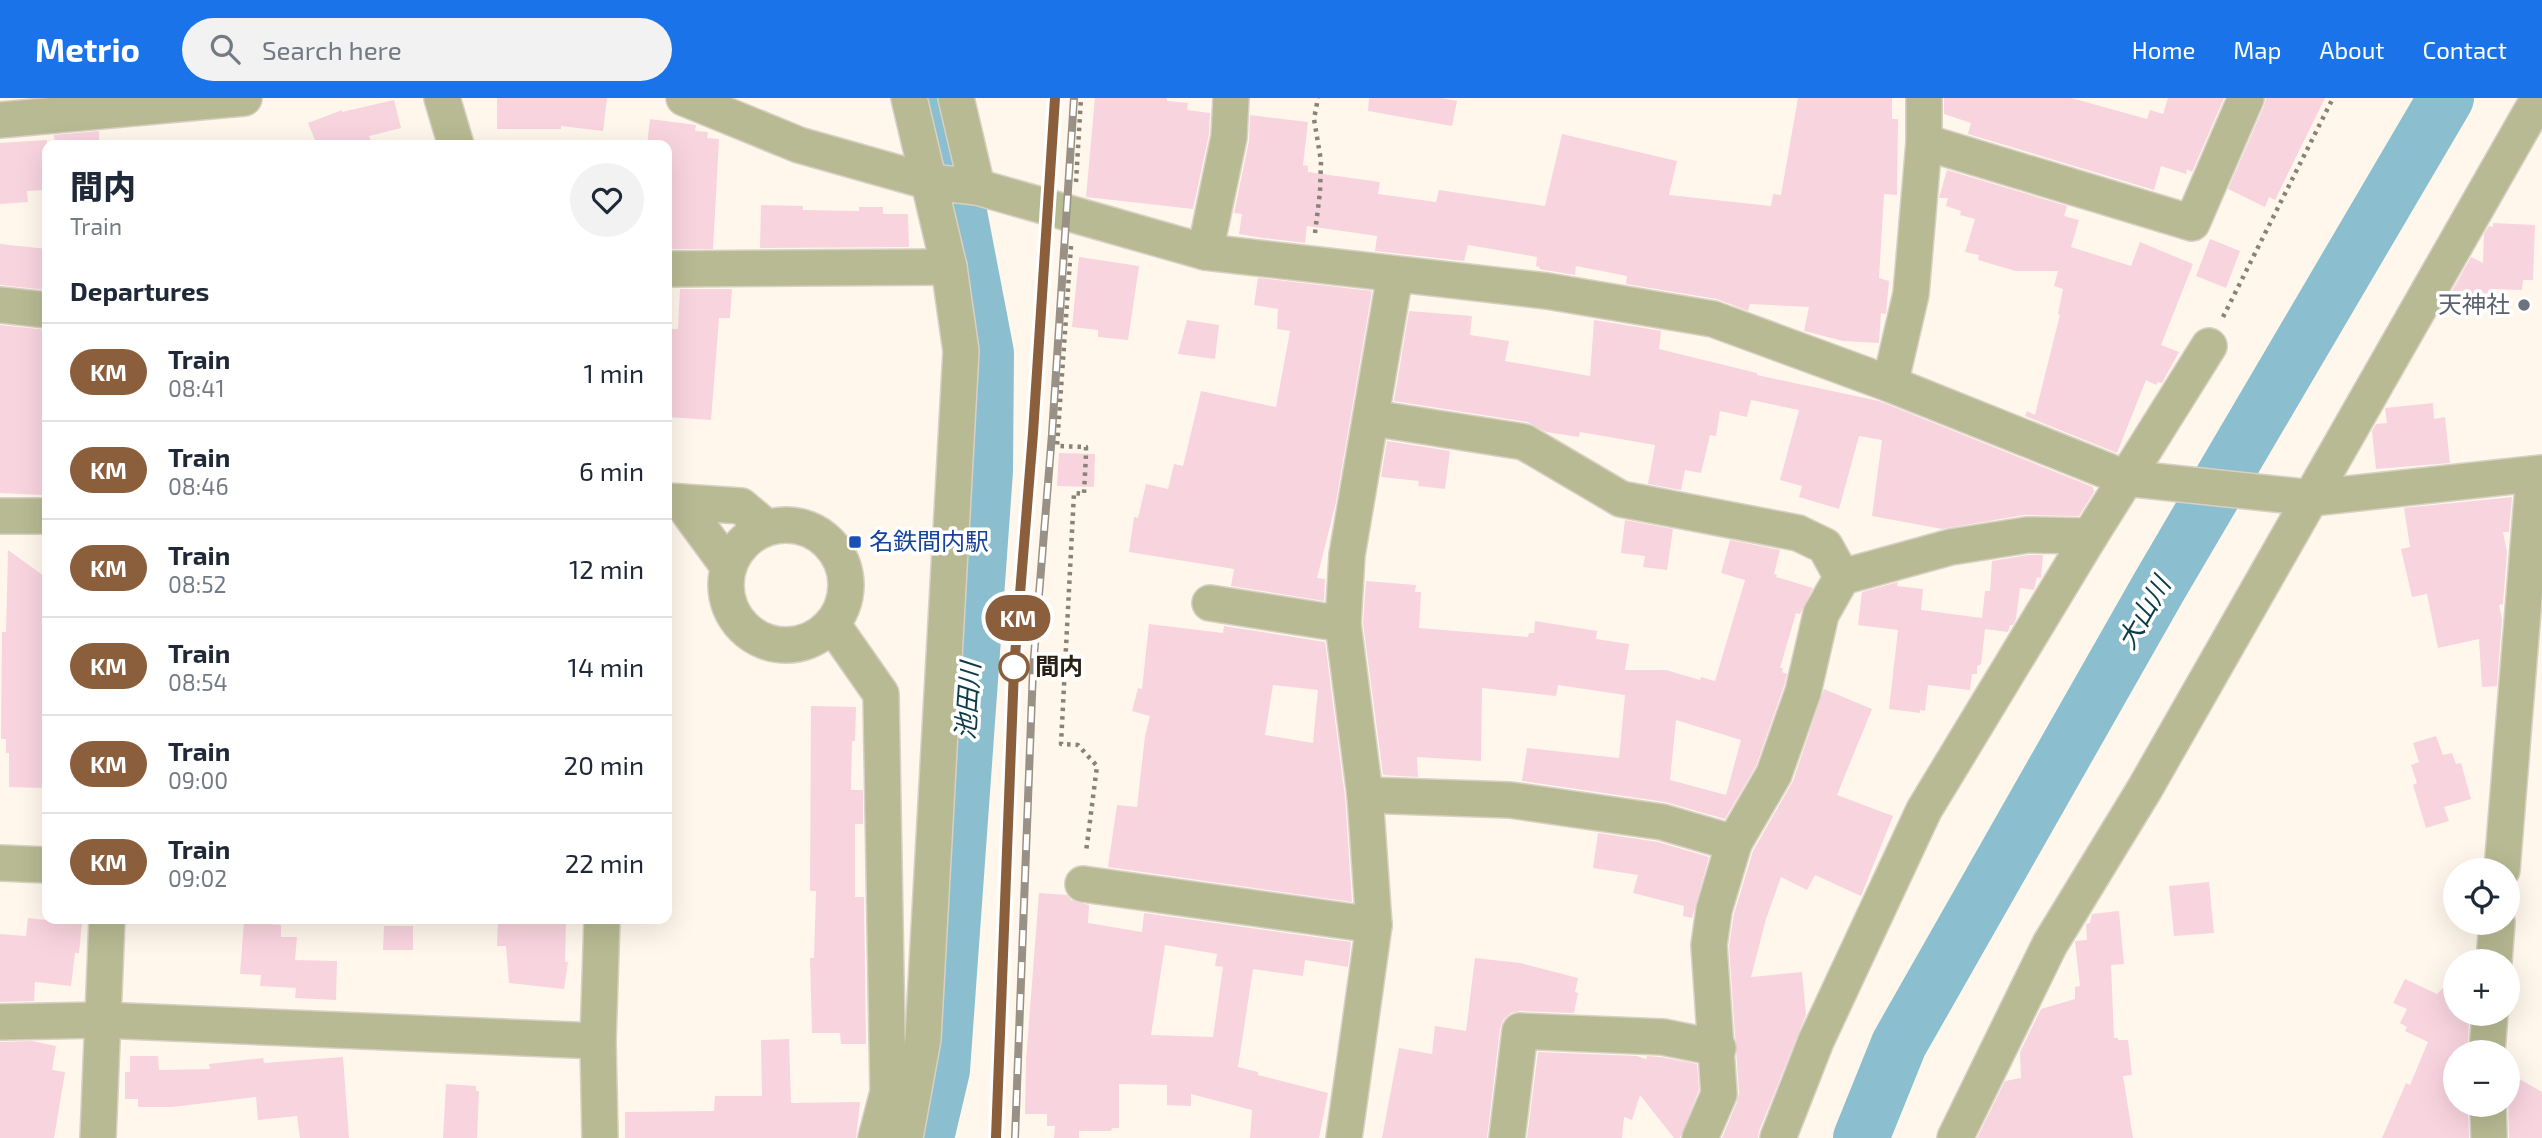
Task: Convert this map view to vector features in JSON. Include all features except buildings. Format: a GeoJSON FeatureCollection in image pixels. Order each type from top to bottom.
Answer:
{"type":"FeatureCollection","features":[{"type":"Feature","properties":{"kind":"street"},"geometry":{"type":"LineString","coordinates":[[0,120],[239,98]]}},
{"type":"Feature","properties":{"kind":"street"},"geometry":{"type":"LineString","coordinates":[[442,98],[455,140]]}},
{"type":"Feature","properties":{"kind":"street"},"geometry":{"type":"LineString","coordinates":[[684,98],[799,145],[932,182],[976,187],[1205,252],[1547,291],[1713,319],[1889,384],[2127,478],[2310,497],[2538,473],[2503,858]]}},
{"type":"Feature","properties":{"kind":"street"},"geometry":{"type":"LineString","coordinates":[[905,1138],[923,1039],[961,351],[949,267],[932,182],[909,98]]}},
{"type":"Feature","properties":{"kind":"street"},"geometry":{"type":"LineString","coordinates":[[956,98],[976,187]]}},
{"type":"Feature","properties":{"kind":"street"},"geometry":{"type":"LineString","coordinates":[[1205,252],[1229,137],[1231,98]]}},
{"type":"Feature","properties":{"kind":"street"},"geometry":{"type":"LineString","coordinates":[[1889,384],[1912,294],[1924,142],[1924,98]]}},
{"type":"Feature","properties":{"kind":"street"},"geometry":{"type":"LineString","coordinates":[[1924,142],[2192,222],[2246,98]]}},
{"type":"Feature","properties":{"kind":"street"},"geometry":{"type":"LineString","coordinates":[[1955,1138],[2050,944],[2144,790],[2539,98]]}},
{"type":"Feature","properties":{"kind":"street"},"geometry":{"type":"LineString","coordinates":[[672,269],[949,267]]}},
{"type":"Feature","properties":{"kind":"street"},"geometry":{"type":"LineString","coordinates":[[1344,1138],[1374,925],[1365,795],[1343,624],[1347,555],[1395,275]]}},
{"type":"Feature","properties":{"kind":"street"},"geometry":{"type":"LineString","coordinates":[[0,304],[42,309]]}},
{"type":"Feature","properties":{"kind":"street"},"geometry":{"type":"LineString","coordinates":[[1778,1138],[1816,1041],[1924,810],[2208,346]]}},
{"type":"Feature","properties":{"kind":"street"},"geometry":{"type":"LineString","coordinates":[[1372,418],[1524,442],[1621,499],[1798,533],[1825,546],[1842,577]]}},
{"type":"Feature","properties":{"kind":"street"},"geometry":{"type":"LineString","coordinates":[[674,502],[741,506],[766,527]]}},
{"type":"Feature","properties":{"kind":"street"},"geometry":{"type":"LineString","coordinates":[[674,502],[728,566]]}},
{"type":"Feature","properties":{"kind":"street"},"geometry":{"type":"LineString","coordinates":[[0,516],[42,516]]}},
{"type":"Feature","properties":{"kind":"street"},"geometry":{"type":"LineString","coordinates":[[786,524],[805,527],[823,536],[836,550],[845,568],[847,588],[843,607],[832,624],[817,638],[797,644],[776,645],[757,638],[740,625],[729,607],[725,587],[728,566],[736,550],[749,536],[766,527],[786,524]]}},
{"type":"Feature","properties":{"kind":"street"},"geometry":{"type":"LineString","coordinates":[[1700,1138],[1719,1094],[1709,945],[1714,910],[1734,843],[1774,774],[1802,691],[1821,614],[1842,577],[1951,547],[2027,535],[2090,536]]}},
{"type":"Feature","properties":{"kind":"street"},"geometry":{"type":"LineString","coordinates":[[1210,603],[1343,624]]}},
{"type":"Feature","properties":{"kind":"street"},"geometry":{"type":"LineString","coordinates":[[832,624],[881,694],[888,1092],[876,1138]]}},
{"type":"Feature","properties":{"kind":"street"},"geometry":{"type":"LineString","coordinates":[[1365,795],[1510,800],[1662,822],[1734,843]]}},
{"type":"Feature","properties":{"kind":"street"},"geometry":{"type":"LineString","coordinates":[[0,863],[42,865]]}},
{"type":"Feature","properties":{"kind":"street"},"geometry":{"type":"LineString","coordinates":[[1083,884],[1374,925]]}},
{"type":"Feature","properties":{"kind":"street"},"geometry":{"type":"LineString","coordinates":[[97,1138],[107,924]]}},
{"type":"Feature","properties":{"kind":"street"},"geometry":{"type":"LineString","coordinates":[[600,1138],[598,1041],[601,924]]}},
{"type":"Feature","properties":{"kind":"street"},"geometry":{"type":"LineString","coordinates":[[0,1022],[101,1020],[598,1041]]}},
{"type":"Feature","properties":{"kind":"street"},"geometry":{"type":"LineString","coordinates":[[1507,1138],[1520,1031],[1663,1037],[1718,1048]]}},
{"type":"Feature","properties":{"kind":"street"},"geometry":{"type":"LineString","coordinates":[[2488,1117],[2489,1138]]}},
{"type":"Feature","properties":{"kind":"path"},"geometry":{"type":"LineString","coordinates":[[1081,98],[1057,446],[1086,447],[1084,494],[1074,493],[1061,744],[1078,745],[1097,766],[1083,884]]}},
{"type":"Feature","properties":{"kind":"path"},"geometry":{"type":"LineString","coordinates":[[1310,265],[1320,192],[1321,161],[1314,118],[1318,98]]}},
{"type":"Feature","properties":{"kind":"path"},"geometry":{"type":"LineString","coordinates":[[2208,346],[2333,98]]}},
{"type":"Feature","properties":{"kind":"waterway","name":"池田川"},"geometry":{"type":"LineString","coordinates":[[926,1138],[942,1070],[985,471],[986,353],[937,98]]}},
{"type":"Feature","properties":{"kind":"waterway","name":"大山川"},"geometry":{"type":"LineString","coordinates":[[1861,1138],[1899,1044],[2160,585],[2446,98]]}},
{"type":"Feature","properties":{"kind":"railway"},"geometry":{"type":"LineString","coordinates":[[996,1138],[1014,668],[1055,98]]}},
{"type":"Feature","properties":{"kind":"railway"},"geometry":{"type":"LineString","coordinates":[[1015,1138],[1033,669],[1052,434],[1074,98]]}},
{"type":"Feature","properties":{"kind":"train","name":"KM"},"geometry":{"type":"LineString","coordinates":[[996,1138],[1014,668],[1055,98]]}},
{"type":"Feature","properties":{"kind":"place","name":"天神社"},"geometry":{"type":"Point","coordinates":[2524,305]}},
{"type":"Feature","properties":{"kind":"place","name":"名鉄間内駅"},"geometry":{"type":"Point","coordinates":[855,542]}},
{"type":"Feature","properties":{"kind":"place","name":"間内"},"geometry":{"type":"Point","coordinates":[1014,667]}}]}
